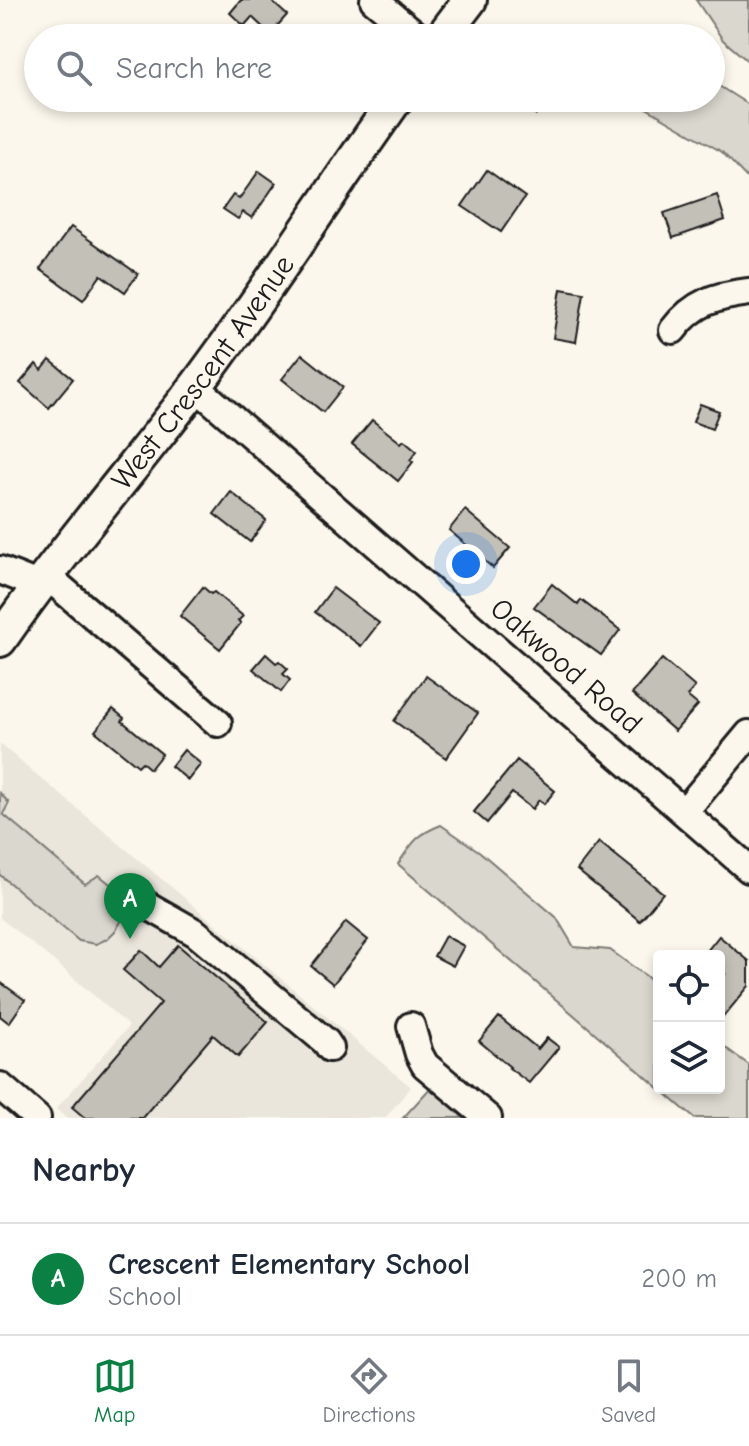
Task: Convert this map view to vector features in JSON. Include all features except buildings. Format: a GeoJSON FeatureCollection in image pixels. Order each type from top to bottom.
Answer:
{"type":"FeatureCollection","features":[{"type":"Feature","properties":{"kind":"main road"},"geometry":{"type":"LineString","coordinates":[[452,24],[470,0]]}},
{"type":"Feature","properties":{"kind":"main road","name":"West Crescent Avenue"},"geometry":{"type":"LineString","coordinates":[[0,640],[42,580],[251,312],[387,112]]}},
{"type":"Feature","properties":{"kind":"street"},"geometry":{"type":"LineString","coordinates":[[374,0],[403,24]]}},
{"type":"Feature","properties":{"kind":"street"},"geometry":{"type":"LineString","coordinates":[[673,330],[693,309],[709,300],[749,292]]}},
{"type":"Feature","properties":{"kind":"street","name":"Oakwood Road"},"geometry":{"type":"LineString","coordinates":[[195,386],[749,869]]}},
{"type":"Feature","properties":{"kind":"street"},"geometry":{"type":"LineString","coordinates":[[0,570],[42,580],[218,723]]}},
{"type":"Feature","properties":{"kind":"street"},"geometry":{"type":"LineString","coordinates":[[684,812],[749,734]]}},
{"type":"Feature","properties":{"kind":"street"},"geometry":{"type":"LineString","coordinates":[[138,900],[196,933],[330,1048]]}},
{"type":"Feature","properties":{"kind":"street"},"geometry":{"type":"LineString","coordinates":[[411,1026],[425,1065],[488,1118]]}},
{"type":"Feature","properties":{"kind":"street"},"geometry":{"type":"LineString","coordinates":[[0,1086],[37,1118]]}},
{"type":"Feature","properties":{"kind":"shaded area"},"geometry":{"type":"Polygon","coordinates":[[[696,0],[749,0],[749,62],[725,42],[725,24],[712,24],[696,0]]]}},
{"type":"Feature","properties":{"kind":"shaded area"},"geometry":{"type":"Polygon","coordinates":[[[725,90],[749,105],[749,180],[722,152],[653,112],[725,112],[725,90]]]}},
{"type":"Feature","properties":{"kind":"shaded area"},"geometry":{"type":"Polygon","coordinates":[[[0,744],[411,1087],[385,1118],[66,1118],[56,1109],[129,1026],[0,918],[0,744]]]}},
{"type":"Feature","properties":{"kind":"shaded area"},"geometry":{"type":"Polygon","coordinates":[[[0,793],[9,803],[3,814],[85,884],[99,875],[124,897],[127,907],[125,915],[107,939],[96,944],[79,941],[0,875],[0,793]]]}},
{"type":"Feature","properties":{"kind":"shaded area"},"geometry":{"type":"Polygon","coordinates":[[[441,825],[480,852],[556,917],[574,947],[610,950],[653,982],[653,1083],[398,864],[426,832],[441,825]]]}},
{"type":"Feature","properties":{"kind":"shaded area"},"geometry":{"type":"Polygon","coordinates":[[[725,1047],[749,1065],[749,1118],[694,1118],[666,1094],[725,1094],[725,1047]]]}},
{"type":"Feature","properties":{"kind":"shaded area"},"geometry":{"type":"Polygon","coordinates":[[[432,1086],[463,1118],[403,1118],[432,1086]]]}},
{"type":"Feature","properties":{"kind":"place","name":"Crescent Elementary School"},"geometry":{"type":"Point","coordinates":[130,939]}}]}
